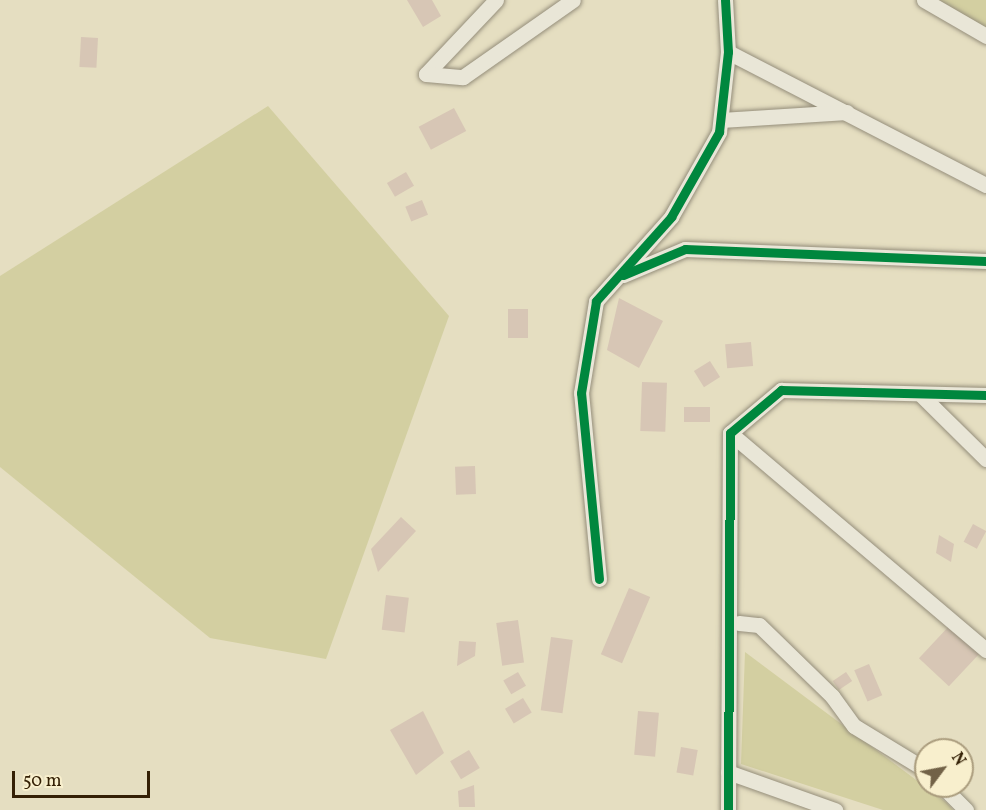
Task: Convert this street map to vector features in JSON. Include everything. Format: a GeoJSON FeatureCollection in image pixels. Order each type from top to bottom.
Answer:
{"type":"FeatureCollection","features":[{"type":"Feature","properties":{"kind":"street"},"geometry":{"type":"LineString","coordinates":[[496,0],[426,74],[463,77],[573,0]]}},
{"type":"Feature","properties":{"kind":"street"},"geometry":{"type":"LineString","coordinates":[[599,579],[581,393],[596,301],[671,217],[720,120],[728,52],[725,0]]}},
{"type":"Feature","properties":{"kind":"street"},"geometry":{"type":"LineString","coordinates":[[924,0],[986,36]]}},
{"type":"Feature","properties":{"kind":"street"},"geometry":{"type":"LineString","coordinates":[[728,52],[986,185]]}},
{"type":"Feature","properties":{"kind":"street"},"geometry":{"type":"LineString","coordinates":[[720,120],[847,112]]}},
{"type":"Feature","properties":{"kind":"street"},"geometry":{"type":"LineString","coordinates":[[617,278],[685,249],[986,261]]}},
{"type":"Feature","properties":{"kind":"street"},"geometry":{"type":"LineString","coordinates":[[728,810],[730,433],[781,390],[986,395]]}},
{"type":"Feature","properties":{"kind":"street"},"geometry":{"type":"LineString","coordinates":[[920,394],[986,459]]}},
{"type":"Feature","properties":{"kind":"street"},"geometry":{"type":"LineString","coordinates":[[730,433],[986,650]]}},
{"type":"Feature","properties":{"kind":"street"},"geometry":{"type":"LineString","coordinates":[[739,623],[759,625],[832,696],[854,726],[914,763]]}},
{"type":"Feature","properties":{"kind":"street"},"geometry":{"type":"LineString","coordinates":[[728,772],[835,810]]}},
{"type":"Feature","properties":{"kind":"street"},"geometry":{"type":"LineString","coordinates":[[954,798],[966,810]]}},
{"type":"Feature","properties":{"kind":"shaded area"},"geometry":{"type":"Polygon","coordinates":[[[934,0],[986,0],[986,28],[934,0]]]}},
{"type":"Feature","properties":{"kind":"shaded area"},"geometry":{"type":"Polygon","coordinates":[[[268,106],[449,316],[326,659],[210,638],[0,467],[0,276],[268,106]]]}},
{"type":"Feature","properties":{"kind":"shaded area"},"geometry":{"type":"Polygon","coordinates":[[[745,652],[914,778],[914,798],[940,798],[953,810],[883,810],[741,764],[745,652]]]}},
{"type":"Feature","properties":{"kind":"building"},"geometry":{"type":"Polygon","coordinates":[[[407,0],[432,0],[441,16],[423,27],[407,0]]]}},
{"type":"Feature","properties":{"kind":"building"},"geometry":{"type":"Polygon","coordinates":[[[81,37],[98,38],[96,68],[79,67],[81,37]]]}},
{"type":"Feature","properties":{"kind":"building"},"geometry":{"type":"Polygon","coordinates":[[[454,108],[466,131],[431,150],[419,127],[454,108]]]}},
{"type":"Feature","properties":{"kind":"building"},"geometry":{"type":"Polygon","coordinates":[[[406,172],[414,186],[395,197],[387,183],[406,172]]]}},
{"type":"Feature","properties":{"kind":"building"},"geometry":{"type":"Polygon","coordinates":[[[422,200],[428,215],[411,222],[405,207],[422,200]]]}},
{"type":"Feature","properties":{"kind":"building"},"geometry":{"type":"Polygon","coordinates":[[[619,298],[663,321],[639,368],[607,350],[619,298]]]}},
{"type":"Feature","properties":{"kind":"building"},"geometry":{"type":"Polygon","coordinates":[[[508,309],[528,309],[528,338],[508,338],[508,309]]]}},
{"type":"Feature","properties":{"kind":"building"},"geometry":{"type":"Polygon","coordinates":[[[751,342],[753,366],[727,368],[725,344],[751,342]]]}},
{"type":"Feature","properties":{"kind":"building"},"geometry":{"type":"Polygon","coordinates":[[[710,361],[720,377],[704,387],[694,371],[710,361]]]}},
{"type":"Feature","properties":{"kind":"building"},"geometry":{"type":"Polygon","coordinates":[[[642,382],[667,383],[665,432],[640,431],[642,382]]]}},
{"type":"Feature","properties":{"kind":"building"},"geometry":{"type":"Polygon","coordinates":[[[684,407],[710,407],[710,422],[684,422],[684,407]]]}},
{"type":"Feature","properties":{"kind":"building"},"geometry":{"type":"Polygon","coordinates":[[[475,466],[476,494],[456,495],[455,467],[475,466]]]}},
{"type":"Feature","properties":{"kind":"building"},"geometry":{"type":"Polygon","coordinates":[[[401,517],[416,531],[378,572],[371,549],[401,517]]]}},
{"type":"Feature","properties":{"kind":"building"},"geometry":{"type":"Polygon","coordinates":[[[973,524],[986,531],[977,549],[964,542],[973,524]]]}},
{"type":"Feature","properties":{"kind":"building"},"geometry":{"type":"Polygon","coordinates":[[[939,535],[954,544],[951,562],[936,553],[939,535]]]}},
{"type":"Feature","properties":{"kind":"building"},"geometry":{"type":"Polygon","coordinates":[[[629,588],[650,597],[622,663],[601,654],[629,588]]]}},
{"type":"Feature","properties":{"kind":"building"},"geometry":{"type":"Polygon","coordinates":[[[386,595],[409,598],[405,633],[382,630],[386,595]]]}},
{"type":"Feature","properties":{"kind":"building"},"geometry":{"type":"Polygon","coordinates":[[[518,620],[524,663],[502,666],[496,623],[518,620]]]}},
{"type":"Feature","properties":{"kind":"building"},"geometry":{"type":"Polygon","coordinates":[[[951,624],[981,652],[949,686],[919,658],[951,624]]]}},
{"type":"Feature","properties":{"kind":"building"},"geometry":{"type":"Polygon","coordinates":[[[551,637],[573,640],[562,713],[541,710],[551,637]]]}},
{"type":"Feature","properties":{"kind":"building"},"geometry":{"type":"Polygon","coordinates":[[[459,641],[476,642],[475,656],[457,666],[459,641]]]}},
{"type":"Feature","properties":{"kind":"building"},"geometry":{"type":"Polygon","coordinates":[[[869,664],[882,695],[868,702],[854,670],[869,664]]]}},
{"type":"Feature","properties":{"kind":"building"},"geometry":{"type":"Polygon","coordinates":[[[518,672],[526,686],[511,694],[503,680],[518,672]]]}},
{"type":"Feature","properties":{"kind":"building"},"geometry":{"type":"Polygon","coordinates":[[[846,672],[852,681],[839,690],[833,681],[846,672]]]}},
{"type":"Feature","properties":{"kind":"building"},"geometry":{"type":"Polygon","coordinates":[[[523,698],[532,713],[514,723],[505,709],[523,698]]]}},
{"type":"Feature","properties":{"kind":"building"},"geometry":{"type":"Polygon","coordinates":[[[423,711],[444,753],[416,775],[390,730],[423,711]]]}},
{"type":"Feature","properties":{"kind":"building"},"geometry":{"type":"Polygon","coordinates":[[[638,711],[659,713],[655,757],[634,755],[638,711]]]}},
{"type":"Feature","properties":{"kind":"building"},"geometry":{"type":"Polygon","coordinates":[[[681,747],[698,750],[693,776],[676,773],[681,747]]]}},
{"type":"Feature","properties":{"kind":"building"},"geometry":{"type":"Polygon","coordinates":[[[469,750],[480,768],[461,779],[450,761],[469,750]]]}},
{"type":"Feature","properties":{"kind":"building"},"geometry":{"type":"Polygon","coordinates":[[[474,785],[475,807],[459,807],[458,791],[474,785]]]}},
{"type":"Feature","properties":{"kind":"cycle path"},"geometry":{"type":"LineString","coordinates":[[599,579],[581,393],[596,301],[671,217],[719,132],[728,52],[725,0]]}},
{"type":"Feature","properties":{"kind":"cycle path"},"geometry":{"type":"LineString","coordinates":[[623,275],[685,249],[986,261]]}},
{"type":"Feature","properties":{"kind":"cycle path"},"geometry":{"type":"LineString","coordinates":[[728,810],[730,433],[781,390],[986,395]]}}]}
